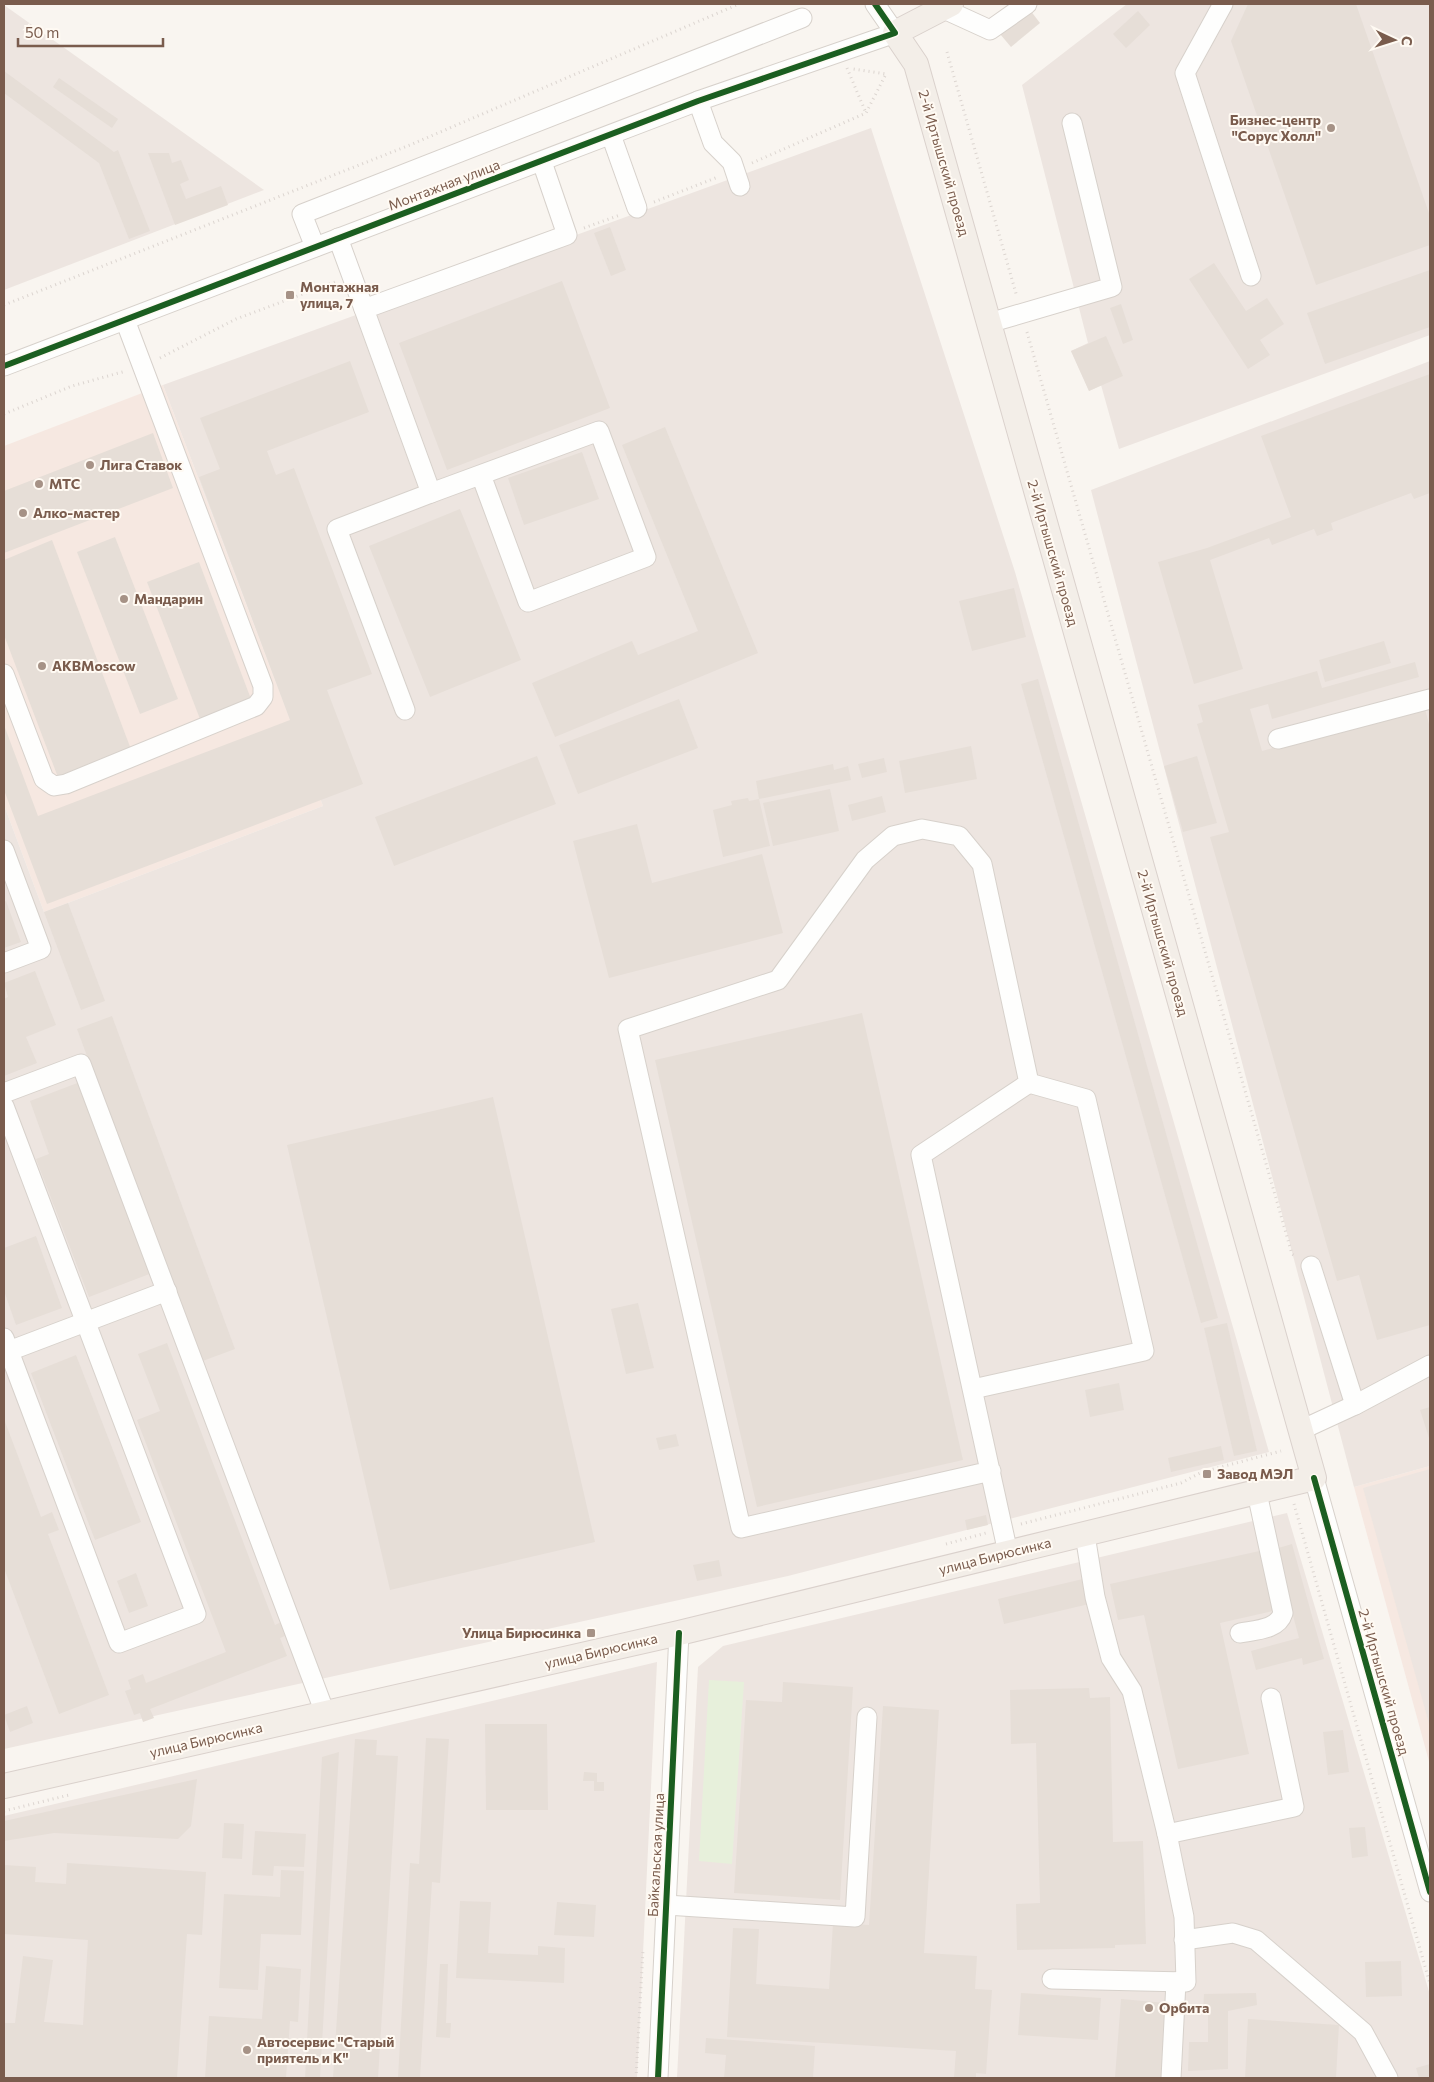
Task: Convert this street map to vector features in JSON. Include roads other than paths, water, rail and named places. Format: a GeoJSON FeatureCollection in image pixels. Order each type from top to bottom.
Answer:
{"type":"FeatureCollection","features":[{"type":"Feature","properties":{"kind":"main road","name":"Монтажная улица"},"geometry":{"type":"LineString","coordinates":[[895,33],[947,6]]}},
{"type":"Feature","properties":{"kind":"main road","name":"2-й Иртышский проезд"},"geometry":{"type":"LineString","coordinates":[[895,33],[916,64],[1314,1478]]}},
{"type":"Feature","properties":{"kind":"main road","name":"улица Бирюсинка"},"geometry":{"type":"LineString","coordinates":[[4,1786],[679,1633],[1314,1478]]}},
{"type":"Feature","properties":{"kind":"street","name":"2-й Иртышский проезд"},"geometry":{"type":"LineString","coordinates":[[876,4],[895,33]]}},
{"type":"Feature","properties":{"kind":"street"},"geometry":{"type":"LineString","coordinates":[[947,6],[990,30],[1027,4]]}},
{"type":"Feature","properties":{"kind":"street"},"geometry":{"type":"LineString","coordinates":[[1223,4],[1186,73],[1251,276]]}},
{"type":"Feature","properties":{"kind":"street"},"geometry":{"type":"LineString","coordinates":[[315,246],[302,214],[802,18]]}},
{"type":"Feature","properties":{"kind":"street","name":"Монтажная улица"},"geometry":{"type":"LineString","coordinates":[[4,366],[698,101],[895,33]]}},
{"type":"Feature","properties":{"kind":"street"},"geometry":{"type":"LineString","coordinates":[[698,101],[713,143],[732,162],[740,186]]}},
{"type":"Feature","properties":{"kind":"street"},"geometry":{"type":"LineString","coordinates":[[989,323],[1112,288],[1072,123]]}},
{"type":"Feature","properties":{"kind":"street"},"geometry":{"type":"LineString","coordinates":[[611,135],[637,208]]}},
{"type":"Feature","properties":{"kind":"street"},"geometry":{"type":"LineString","coordinates":[[364,309],[567,234],[542,162]]}},
{"type":"Feature","properties":{"kind":"street"},"geometry":{"type":"LineString","coordinates":[[338,238],[431,493]]}},
{"type":"Feature","properties":{"kind":"street"},"geometry":{"type":"LineString","coordinates":[[4,674],[44,779],[54,786],[66,784],[256,706],[263,697],[263,686],[125,320]]}},
{"type":"Feature","properties":{"kind":"street"},"geometry":{"type":"LineString","coordinates":[[405,710],[337,529],[431,493],[599,431],[646,557],[528,602],[481,475]]}},
{"type":"Feature","properties":{"kind":"street"},"geometry":{"type":"LineString","coordinates":[[1278,739],[1430,699]]}},
{"type":"Feature","properties":{"kind":"street"},"geometry":{"type":"LineString","coordinates":[[990,1471],[741,1528],[628,1029],[778,980],[865,860],[893,836],[922,830],[959,836],[982,864],[1029,1083]]}},
{"type":"Feature","properties":{"kind":"street"},"geometry":{"type":"LineString","coordinates":[[4,850],[41,949],[4,964]]}},
{"type":"Feature","properties":{"kind":"street"},"geometry":{"type":"LineString","coordinates":[[4,1093],[81,1064],[325,1713]]}},
{"type":"Feature","properties":{"kind":"street"},"geometry":{"type":"LineString","coordinates":[[972,1389],[1144,1351],[1086,1099],[1029,1083],[921,1155],[972,1389],[1003,1529],[1008,1553]]}},
{"type":"Feature","properties":{"kind":"street"},"geometry":{"type":"LineString","coordinates":[[4,1106],[86,1322],[196,1614],[119,1644],[6,1345],[86,1322],[167,1291]]}},
{"type":"Feature","properties":{"kind":"street"},"geometry":{"type":"LineString","coordinates":[[1311,1266],[1355,1405]]}},
{"type":"Feature","properties":{"kind":"street"},"geometry":{"type":"LineString","coordinates":[[1301,1430],[1355,1405],[1430,1365]]}},
{"type":"Feature","properties":{"kind":"street","name":"2-й Иртышский проезд"},"geometry":{"type":"LineString","coordinates":[[1314,1478],[1430,1892]]}},
{"type":"Feature","properties":{"kind":"street"},"geometry":{"type":"LineString","coordinates":[[1240,1633],[1273,1626],[1280,1621],[1283,1613],[1257,1493]]}},
{"type":"Feature","properties":{"kind":"street"},"geometry":{"type":"LineString","coordinates":[[1052,1979],[1186,1982],[1184,1918],[1167,1834],[1132,1691],[1111,1658],[1096,1597],[1084,1535]]}},
{"type":"Feature","properties":{"kind":"street","name":"Байкальская улица"},"geometry":{"type":"LineString","coordinates":[[658,2078],[679,1633]]}},
{"type":"Feature","properties":{"kind":"street"},"geometry":{"type":"LineString","coordinates":[[1167,1834],[1294,1807],[1271,1698]]}},
{"type":"Feature","properties":{"kind":"street"},"geometry":{"type":"LineString","coordinates":[[666,1905],[855,1917],[868,1717]]}},
{"type":"Feature","properties":{"kind":"street"},"geometry":{"type":"LineString","coordinates":[[1184,1940],[1233,1933],[1256,1940],[1363,2032],[1388,2078]]}},
{"type":"Feature","properties":{"kind":"street"},"geometry":{"type":"LineString","coordinates":[[1171,2078],[1176,1982]]}},
{"type":"Feature","properties":{"kind":"place","name":"Бизнес-центр \"Сорус Холл\""},"geometry":{"type":"Point","coordinates":[1331,128]}},
{"type":"Feature","properties":{"kind":"place","name":"Монтажная улица, 7"},"geometry":{"type":"Point","coordinates":[290,295]}},
{"type":"Feature","properties":{"kind":"place","name":"Лига Ставок"},"geometry":{"type":"Point","coordinates":[90,465]}},
{"type":"Feature","properties":{"kind":"place","name":"МТС"},"geometry":{"type":"Point","coordinates":[39,484]}},
{"type":"Feature","properties":{"kind":"place","name":"Алко-мастер"},"geometry":{"type":"Point","coordinates":[23,513]}},
{"type":"Feature","properties":{"kind":"place","name":"Мандарин"},"geometry":{"type":"Point","coordinates":[124,599]}},
{"type":"Feature","properties":{"kind":"place","name":"AKBMoscow"},"geometry":{"type":"Point","coordinates":[42,666]}},
{"type":"Feature","properties":{"kind":"place","name":"Завод МЭЛ"},"geometry":{"type":"Point","coordinates":[1207,1474]}},
{"type":"Feature","properties":{"kind":"place","name":"Улица Бирюсинка"},"geometry":{"type":"Point","coordinates":[591,1633]}},
{"type":"Feature","properties":{"kind":"place","name":"Орбита"},"geometry":{"type":"Point","coordinates":[1149,2008]}},
{"type":"Feature","properties":{"kind":"place","name":"Автосервис \"Старый приятель и К\""},"geometry":{"type":"Point","coordinates":[247,2050]}}]}
